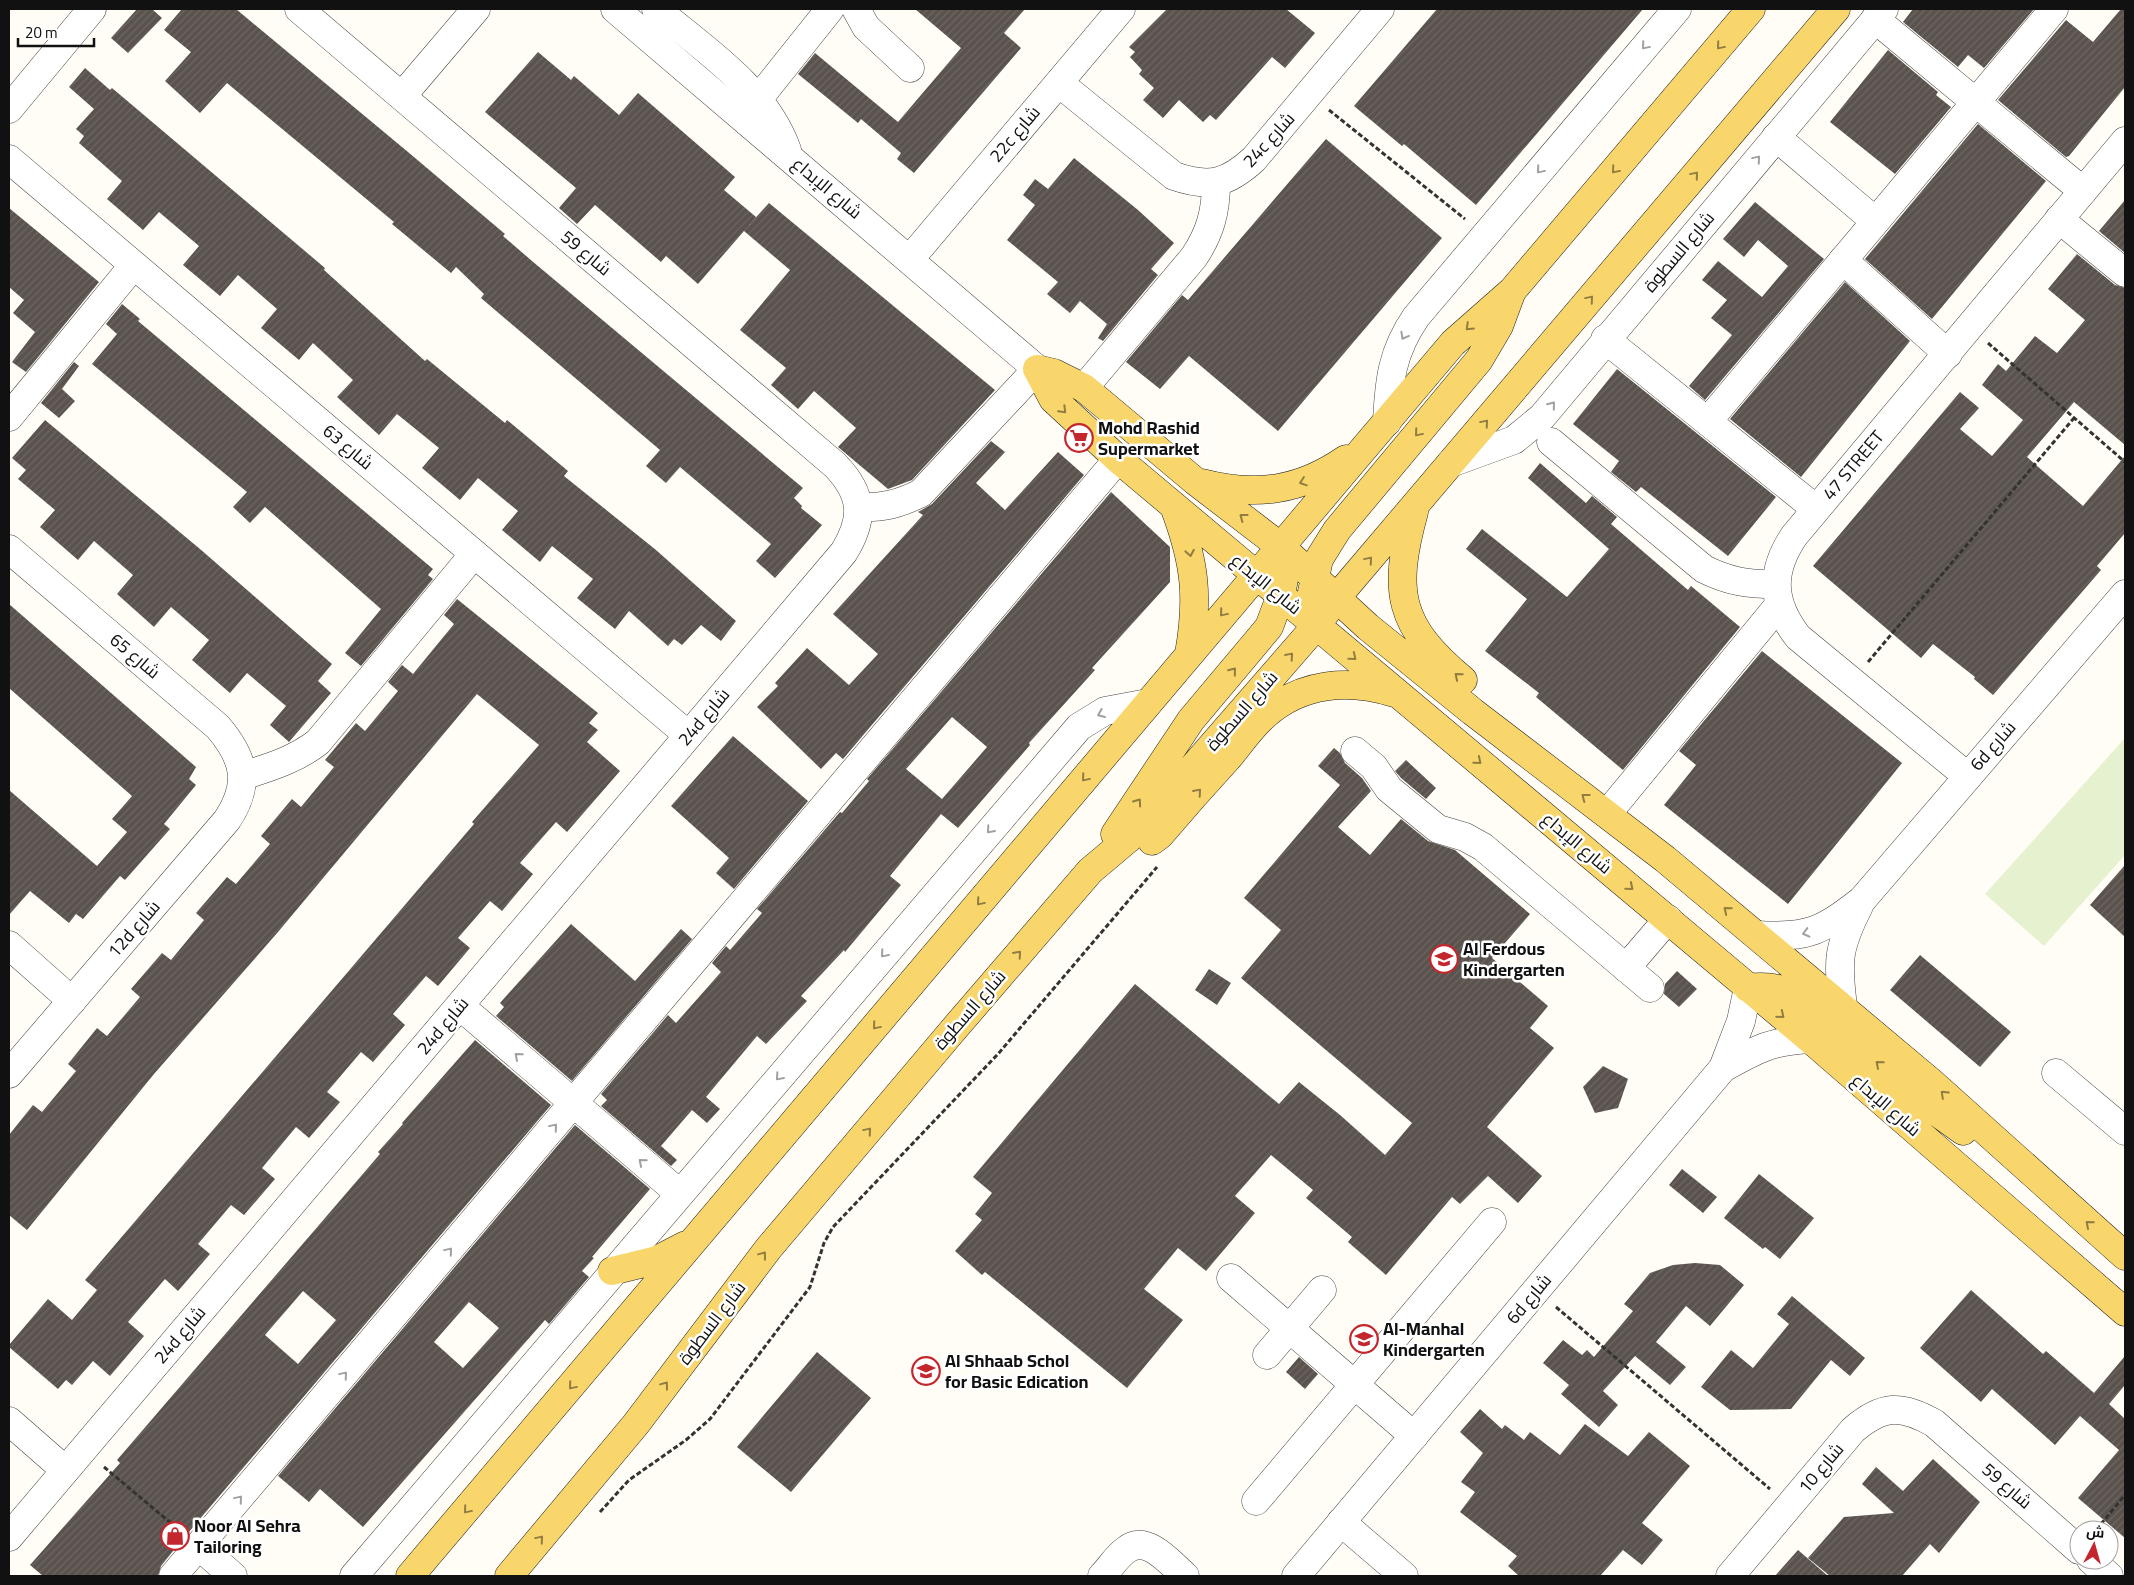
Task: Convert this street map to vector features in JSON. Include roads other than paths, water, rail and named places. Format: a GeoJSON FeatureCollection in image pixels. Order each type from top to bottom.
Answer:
{"type":"FeatureCollection","features":[{"type":"Feature","properties":{"kind":"main road"},"geometry":{"type":"LineString","coordinates":[[410,1576],[1453,343],[1471,324],[1512,291],[1751,9]]}},
{"type":"Feature","properties":{"kind":"main road","name":"شارع السطوة"},"geometry":{"type":"LineString","coordinates":[[509,1576],[636,1424],[768,1249],[1090,871],[1128,839],[1148,819],[1316,626],[1337,597],[1836,9]]}},
{"type":"Feature","properties":{"kind":"main road"},"geometry":{"type":"LineString","coordinates":[[1316,626],[1312,592],[1319,559],[1337,530],[1479,360],[1499,326],[1512,291]]}},
{"type":"Feature","properties":{"kind":"main road","name":"شارع الإبداع"},"geometry":{"type":"LineString","coordinates":[[1037,369],[1062,376],[1084,388],[1195,481],[1281,547],[1368,627],[1473,712],[1607,814],[1758,935],[1931,1082],[2125,1256]]}},
{"type":"Feature","properties":{"kind":"main road","name":"شارع الإبداع"},"geometry":{"type":"LineString","coordinates":[[1037,369],[1052,399],[1118,460],[1254,576],[1281,595],[1810,1039],[2125,1312]]}},
{"type":"Feature","properties":{"kind":"main road"},"geometry":{"type":"LineString","coordinates":[[1195,481],[1221,488],[1249,491],[1276,489],[1303,483],[1328,472],[1380,430]]}},
{"type":"Feature","properties":{"kind":"main road"},"geometry":{"type":"LineString","coordinates":[[1416,505],[1402,563],[1402,589],[1408,614],[1420,638],[1436,658],[1513,724],[1524,750]]}},
{"type":"Feature","properties":{"kind":"main road"},"geometry":{"type":"LineString","coordinates":[[1174,507],[1188,544],[1195,582],[1195,619],[1188,655]]}},
{"type":"Feature","properties":{"kind":"main road"},"geometry":{"type":"LineString","coordinates":[[1090,871],[1181,739],[1191,720],[1269,627],[1281,595],[1286,559],[1281,547]]}},
{"type":"Feature","properties":{"kind":"main road"},"geometry":{"type":"LineString","coordinates":[[1090,871],[1115,862],[1139,850],[1160,835],[1265,715],[1288,698],[1316,688],[1345,684],[1374,687],[1399,695]]}},
{"type":"Feature","properties":{"kind":"main road"},"geometry":{"type":"LineString","coordinates":[[1748,988],[1764,986],[1794,993],[1806,1001],[1924,1103],[1954,1125],[2019,1162]]}},
{"type":"Feature","properties":{"kind":"main road"},"geometry":{"type":"LineString","coordinates":[[612,1271],[657,1260],[697,1237]]}},
{"type":"Feature","properties":{"kind":"street"},"geometry":{"type":"LineString","coordinates":[[9,109],[92,9]]}},
{"type":"Feature","properties":{"kind":"street","name":"شارع 59"},"geometry":{"type":"LineString","coordinates":[[299,9],[835,465],[846,476],[854,491],[859,507]]}},
{"type":"Feature","properties":{"kind":"street"},"geometry":{"type":"LineString","coordinates":[[402,96],[476,9]]}},
{"type":"Feature","properties":{"kind":"street","name":"شارع الإبداع"},"geometry":{"type":"LineString","coordinates":[[615,9],[1037,369]]}},
{"type":"Feature","properties":{"kind":"street"},"geometry":{"type":"LineString","coordinates":[[656,9],[759,98],[778,126],[789,156]]}},
{"type":"Feature","properties":{"kind":"street"},"geometry":{"type":"LineString","coordinates":[[759,98],[830,9]]}},
{"type":"Feature","properties":{"kind":"street"},"geometry":{"type":"LineString","coordinates":[[856,9],[866,26],[910,68]]}},
{"type":"Feature","properties":{"kind":"street","name":"22c شارع"},"geometry":{"type":"LineString","coordinates":[[910,259],[1121,9]]}},
{"type":"Feature","properties":{"kind":"street","name":"24c شارع"},"geometry":{"type":"LineString","coordinates":[[1058,83],[1174,176],[1195,183],[1216,183],[1237,174],[1254,159],[1380,9]]}},
{"type":"Feature","properties":{"kind":"street"},"geometry":{"type":"LineString","coordinates":[[1380,430],[1392,365],[1406,332],[1416,316],[1677,9]]}},
{"type":"Feature","properties":{"kind":"street"},"geometry":{"type":"LineString","coordinates":[[1708,422],[2054,9]]}},
{"type":"Feature","properties":{"kind":"street"},"geometry":{"type":"LineString","coordinates":[[1880,14],[1976,102],[2083,191]]}},
{"type":"Feature","properties":{"kind":"street","name":"شارع السطوة"},"geometry":{"type":"LineString","coordinates":[[1451,463],[1503,446],[1532,427],[1880,14]]}},
{"type":"Feature","properties":{"kind":"street"},"geometry":{"type":"LineString","coordinates":[[1776,136],[1875,221]]}},
{"type":"Feature","properties":{"kind":"street","name":"47 STREET"},"geometry":{"type":"LineString","coordinates":[[1778,594],[1778,566],[1784,550],[1816,509],[1970,328],[2125,141]]}},
{"type":"Feature","properties":{"kind":"street","name":"شارع 63"},"geometry":{"type":"LineString","coordinates":[[9,159],[688,735]]}},
{"type":"Feature","properties":{"kind":"street"},"geometry":{"type":"LineString","coordinates":[[1084,388],[1194,257],[1205,241],[1214,213],[1216,183]]}},
{"type":"Feature","properties":{"kind":"street"},"geometry":{"type":"LineString","coordinates":[[2059,219],[2125,273]]}},
{"type":"Feature","properties":{"kind":"street"},"geometry":{"type":"LineString","coordinates":[[1843,260],[1948,354]]}},
{"type":"Feature","properties":{"kind":"street"},"geometry":{"type":"LineString","coordinates":[[9,417],[133,266]]}},
{"type":"Feature","properties":{"kind":"street"},"geometry":{"type":"LineString","coordinates":[[1605,339],[1816,509]]}},
{"type":"Feature","properties":{"kind":"street"},"geometry":{"type":"LineString","coordinates":[[859,507],[881,508],[902,503],[921,493],[1037,369]]}},
{"type":"Feature","properties":{"kind":"street"},"geometry":{"type":"LineString","coordinates":[[1551,442],[1704,569],[1721,577],[1778,594]]}},
{"type":"Feature","properties":{"kind":"street"},"geometry":{"type":"LineString","coordinates":[[173,1576],[1118,460]]}},
{"type":"Feature","properties":{"kind":"street","name":"24d شارع"},"geometry":{"type":"LineString","coordinates":[[9,1537],[844,552],[855,531],[859,507]]}},
{"type":"Feature","properties":{"kind":"street","name":"شارع 65"},"geometry":{"type":"LineString","coordinates":[[9,549],[218,727],[230,741],[239,758],[244,776]]}},
{"type":"Feature","properties":{"kind":"street"},"geometry":{"type":"LineString","coordinates":[[244,776],[283,763],[303,753],[318,742],[474,554]]}},
{"type":"Feature","properties":{"kind":"street"},"geometry":{"type":"LineString","coordinates":[[1778,594],[1786,621],[1798,637],[1967,776]]}},
{"type":"Feature","properties":{"kind":"street"},"geometry":{"type":"LineString","coordinates":[[1607,814],[1778,594]]}},
{"type":"Feature","properties":{"kind":"street","name":"6d شارع"},"geometry":{"type":"LineString","coordinates":[[1758,935],[1786,937],[1803,935],[1819,930],[1834,922],[1862,900],[2125,594]]}},
{"type":"Feature","properties":{"kind":"street"},"geometry":{"type":"LineString","coordinates":[[354,1576],[612,1271],[1079,727],[1105,711],[1148,703]]}},
{"type":"Feature","properties":{"kind":"street"},"geometry":{"type":"LineString","coordinates":[[1355,751],[1374,767],[1389,789],[1438,829],[1465,837],[1483,846],[1650,988]]}},
{"type":"Feature","properties":{"kind":"street","name":"12d شارع"},"geometry":{"type":"LineString","coordinates":[[9,1074],[227,820],[236,807],[242,792],[244,776]]}},
{"type":"Feature","properties":{"kind":"street","name":"6d شارع"},"geometry":{"type":"LineString","coordinates":[[1843,1006],[1839,976],[1840,952],[1848,928],[1862,900]]}},
{"type":"Feature","properties":{"kind":"street"},"geometry":{"type":"LineString","coordinates":[[1626,968],[1668,919]]}},
{"type":"Feature","properties":{"kind":"street"},"geometry":{"type":"LineString","coordinates":[[9,946],[72,1001]]}},
{"type":"Feature","properties":{"kind":"street","name":"6d شارع"},"geometry":{"type":"LineString","coordinates":[[1296,1576],[1723,1068],[1741,1021],[1748,988]]}},
{"type":"Feature","properties":{"kind":"street"},"geometry":{"type":"LineString","coordinates":[[460,1006],[679,1194]]}},
{"type":"Feature","properties":{"kind":"street","name":"6d شارع"},"geometry":{"type":"LineString","coordinates":[[1723,1068],[1764,1045],[1790,1040],[1810,1039]]}},
{"type":"Feature","properties":{"kind":"street"},"geometry":{"type":"LineString","coordinates":[[2056,1073],[2125,1131]]}},
{"type":"Feature","properties":{"kind":"street"},"geometry":{"type":"LineString","coordinates":[[1256,1501],[1492,1222]]}},
{"type":"Feature","properties":{"kind":"street"},"geometry":{"type":"LineString","coordinates":[[1231,1278],[1414,1436]]}},
{"type":"Feature","properties":{"kind":"street"},"geometry":{"type":"LineString","coordinates":[[1267,1355],[1322,1290]]}},
{"type":"Feature","properties":{"kind":"street","name":"شارع 10"},"geometry":{"type":"LineString","coordinates":[[1730,1576],[1853,1430],[1870,1416],[1892,1409],[1914,1412],[1934,1423]]}},
{"type":"Feature","properties":{"kind":"street"},"geometry":{"type":"LineString","coordinates":[[9,1421],[65,1470]]}},
{"type":"Feature","properties":{"kind":"street","name":"شارع 59"},"geometry":{"type":"LineString","coordinates":[[1934,1423],[2069,1541]]}},
{"type":"Feature","properties":{"kind":"street"},"geometry":{"type":"LineString","coordinates":[[1341,1522],[1404,1576]]}},
{"type":"Feature","properties":{"kind":"street"},"geometry":{"type":"LineString","coordinates":[[1102,1576],[1126,1549],[1142,1545],[1153,1548],[1185,1576]]}},
{"type":"Feature","properties":{"kind":"street"},"geometry":{"type":"LineString","coordinates":[[198,1546],[233,1576]]}},
{"type":"Feature","properties":{"kind":"place","name":"Mohd Rashid Supermarket"},"geometry":{"type":"Point","coordinates":[1079,438]}},
{"type":"Feature","properties":{"kind":"place","name":"Al Ferdous Kindergarten"},"geometry":{"type":"Point","coordinates":[1444,959]}},
{"type":"Feature","properties":{"kind":"place","name":"Al-Manhal Kindergarten"},"geometry":{"type":"Point","coordinates":[1364,1339]}},
{"type":"Feature","properties":{"kind":"place","name":"Al Shhaab Schol for Basic Edication"},"geometry":{"type":"Point","coordinates":[926,1371]}},
{"type":"Feature","properties":{"kind":"place","name":"Noor Al Sehra Tailoring"},"geometry":{"type":"Point","coordinates":[175,1536]}}]}
